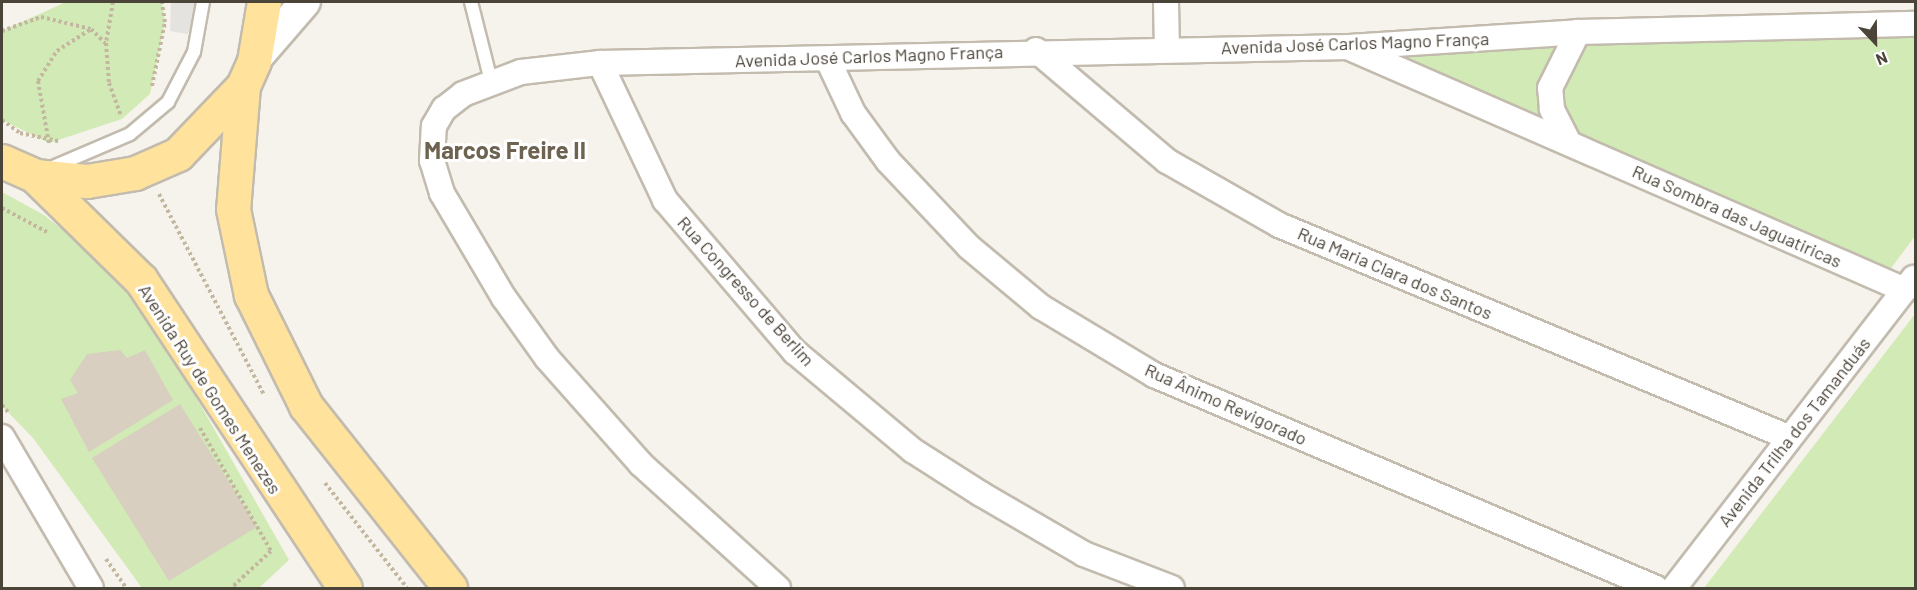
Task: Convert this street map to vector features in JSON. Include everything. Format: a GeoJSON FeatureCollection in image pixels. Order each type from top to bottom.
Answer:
{"type":"FeatureCollection","features":[{"type":"Feature","properties":{"kind":"main road"},"geometry":{"type":"LineString","coordinates":[[264,2],[248,73],[233,209],[237,251],[255,305],[306,406],[450,588]]}},
{"type":"Feature","properties":{"kind":"main road"},"geometry":{"type":"LineString","coordinates":[[13,169],[87,181],[135,173],[178,154],[248,73]]}},
{"type":"Feature","properties":{"kind":"main road","name":"Avenida Ruy de Gomes Menezes"},"geometry":{"type":"LineString","coordinates":[[13,169],[141,280],[306,538],[345,588]]}},
{"type":"Feature","properties":{"kind":"street"},"geometry":{"type":"LineString","coordinates":[[248,73],[304,2]]}},
{"type":"Feature","properties":{"kind":"street"},"geometry":{"type":"LineString","coordinates":[[1166,2],[1167,50]]}},
{"type":"Feature","properties":{"kind":"street","name":"Avenida José Carlos Magno França"},"geometry":{"type":"LineString","coordinates":[[778,588],[688,512],[547,358],[448,203],[432,161],[434,126],[444,108],[491,81],[521,72],[600,63],[828,60],[1036,50],[1349,47],[1578,32],[1916,24]]}},
{"type":"Feature","properties":{"kind":"street"},"geometry":{"type":"LineString","coordinates":[[1569,142],[1552,110],[1550,88],[1578,32]]}},
{"type":"Feature","properties":{"kind":"street","name":"Rua Sombra das Jaguatiricas"},"geometry":{"type":"LineString","coordinates":[[1349,47],[1569,142],[1910,283]]}},
{"type":"Feature","properties":{"kind":"street","name":"Rua Maria Clara dos Santos"},"geometry":{"type":"LineString","coordinates":[[1036,50],[1167,161],[1279,225],[1788,436]]}},
{"type":"Feature","properties":{"kind":"street","name":"Rua Ânimo Revigorado"},"geometry":{"type":"LineString","coordinates":[[828,60],[853,113],[888,161],[969,247],[1041,307],[1154,375],[1656,588]]}},
{"type":"Feature","properties":{"kind":"street","name":"Rua Congresso de Berlim"},"geometry":{"type":"LineString","coordinates":[[600,63],[665,200],[795,352],[912,450],[981,494],[1084,554],[1172,588]]}},
{"type":"Feature","properties":{"kind":"street","name":"Avenida Trilha dos Tamanduás"},"geometry":{"type":"LineString","coordinates":[[1674,588],[1788,436],[1910,283]]}},
{"type":"Feature","properties":{"kind":"street"},"geometry":{"type":"LineString","coordinates":[[2,437],[91,588]]}},
{"type":"Feature","properties":{"kind":"lane"},"geometry":{"type":"LineString","coordinates":[[13,169],[130,134],[168,102],[194,52],[203,2]]}},
{"type":"Feature","properties":{"kind":"lane"},"geometry":{"type":"LineString","coordinates":[[471,2],[491,81]]}},
{"type":"Feature","properties":{"kind":"path"},"geometry":{"type":"LineString","coordinates":[[114,2],[106,43],[109,83],[122,119],[129,113]]}},
{"type":"Feature","properties":{"kind":"path"},"geometry":{"type":"LineString","coordinates":[[150,94],[165,22],[162,2]]}},
{"type":"Feature","properties":{"kind":"path"},"geometry":{"type":"LineString","coordinates":[[2,31],[41,17],[91,29],[106,43]]}},
{"type":"Feature","properties":{"kind":"path"},"geometry":{"type":"LineString","coordinates":[[50,143],[38,81],[57,51],[91,29]]}},
{"type":"Feature","properties":{"kind":"path"},"geometry":{"type":"LineString","coordinates":[[2,208],[55,240]]}},
{"type":"Feature","properties":{"kind":"path"},"geometry":{"type":"LineString","coordinates":[[195,419],[271,551],[231,588]]}},
{"type":"Feature","properties":{"kind":"green space"},"geometry":{"type":"Polygon","coordinates":[[[66,2],[162,2],[165,22],[150,94],[122,119],[49,143],[2,120],[2,31],[66,2]]]}},
{"type":"Feature","properties":{"kind":"green space"},"geometry":{"type":"Polygon","coordinates":[[[1915,27],[1915,236],[1883,279],[1575,137],[1563,109],[1562,89],[1582,42],[1915,27]]]}},
{"type":"Feature","properties":{"kind":"green space"},"geometry":{"type":"Polygon","coordinates":[[[1565,42],[1550,120],[1387,55],[1565,42]]]}},
{"type":"Feature","properties":{"kind":"green space"},"geometry":{"type":"Polygon","coordinates":[[[2,192],[44,215],[88,250],[124,283],[157,329],[289,560],[259,588],[142,588],[33,438],[2,406],[2,192]]]}},
{"type":"Feature","properties":{"kind":"green space"},"geometry":{"type":"Polygon","coordinates":[[[1915,314],[1915,588],[1704,588],[1915,314]]]}},
{"type":"Feature","properties":{"kind":"shaded area"},"geometry":{"type":"Polygon","coordinates":[[[171,2],[211,2],[187,34],[170,31],[171,2]]]}},
{"type":"Feature","properties":{"kind":"building"},"geometry":{"type":"Polygon","coordinates":[[[120,350],[127,358],[145,350],[173,400],[89,452],[61,399],[78,393],[70,380],[87,354],[120,350]]]}},
{"type":"Feature","properties":{"kind":"building"},"geometry":{"type":"Polygon","coordinates":[[[180,404],[257,527],[169,581],[92,458],[180,404]]]}},
{"type":"Feature","properties":{"kind":"district","name":"Marcos Freire II"},"geometry":{"type":"Point","coordinates":[505,150]}}]}
